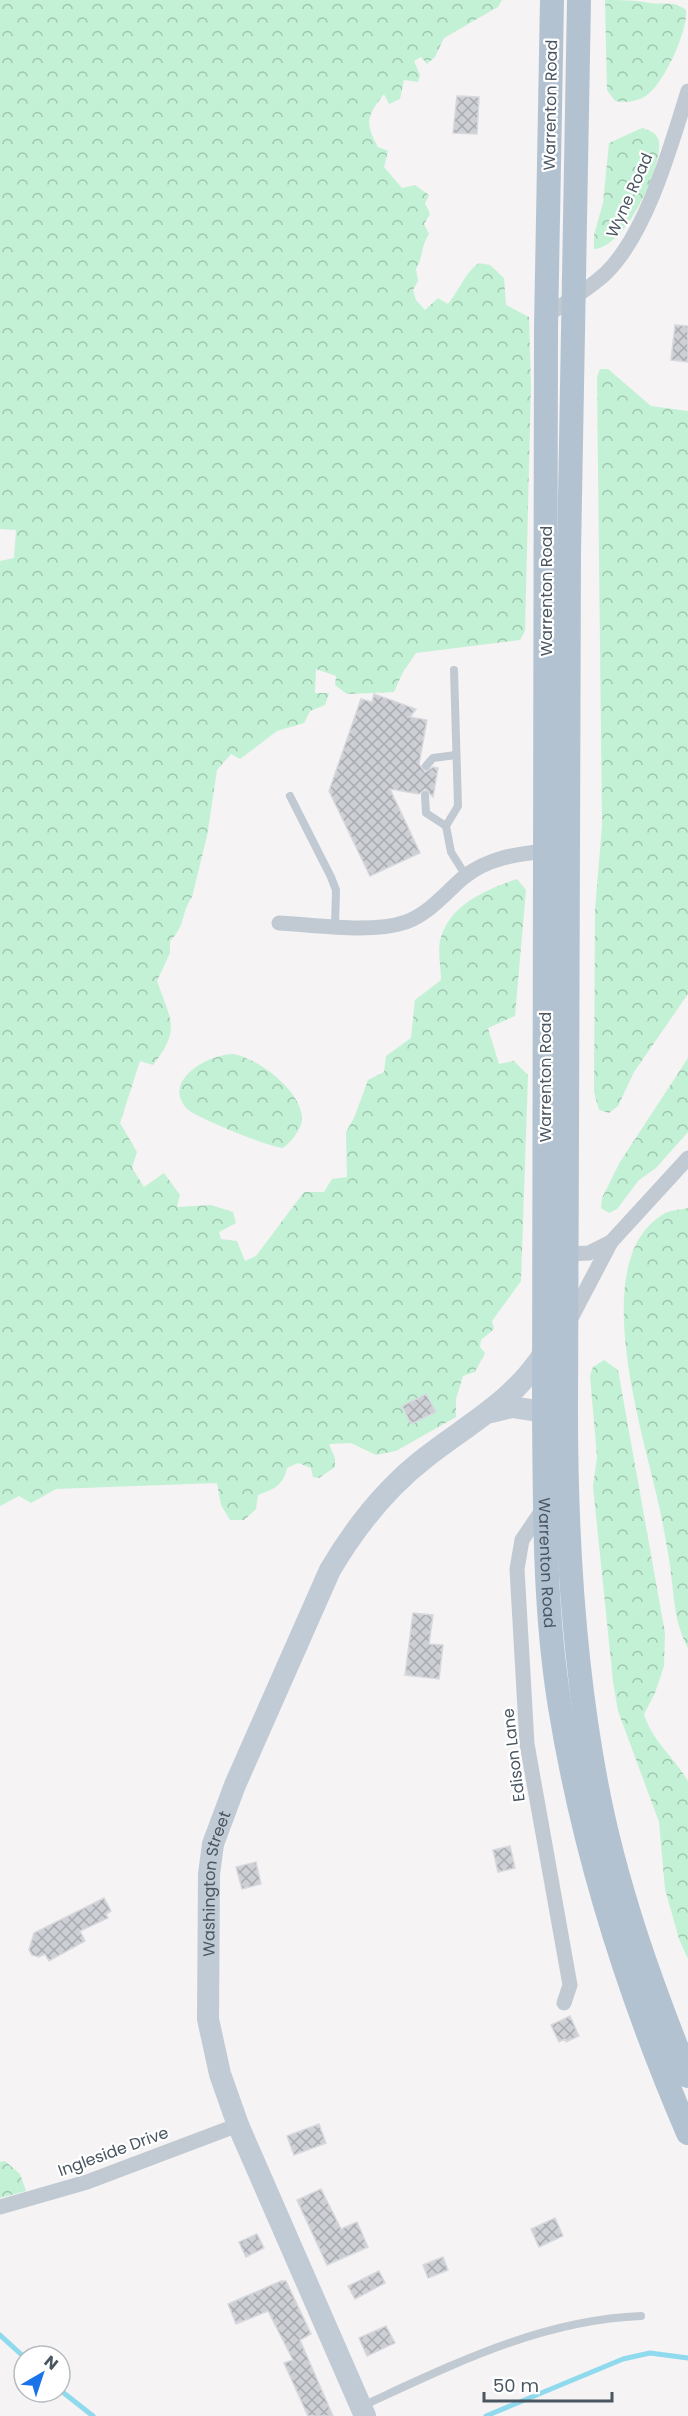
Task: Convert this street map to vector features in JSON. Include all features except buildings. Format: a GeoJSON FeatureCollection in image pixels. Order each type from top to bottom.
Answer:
{"type":"FeatureCollection","features":[{"type":"Feature","properties":{"kind":"main road","name":"Warrenton Road"},"geometry":{"type":"LineString","coordinates":[[552,0],[546,316],[544,1412],[548,1587],[557,1683],[583,1820],[607,1917],[644,2027],[688,2133]]}},
{"type":"Feature","properties":{"kind":"main road","name":"Warrenton Road"},"geometry":{"type":"LineString","coordinates":[[579,0],[569,553],[566,1485],[572,1601],[582,1693],[596,1783],[613,1856],[642,1956],[688,2076]]}},
{"type":"Feature","properties":{"kind":"street","name":"Wyne Road"},"geometry":{"type":"LineString","coordinates":[[546,316],[607,272],[623,252],[636,230],[659,177],[688,91]]}},
{"type":"Feature","properties":{"kind":"street"},"geometry":{"type":"LineString","coordinates":[[279,924],[382,927],[408,921],[428,910],[466,876],[502,858],[546,851]]}},
{"type":"Feature","properties":{"kind":"street"},"geometry":{"type":"LineString","coordinates":[[566,1329],[612,1242],[688,1158]]}},
{"type":"Feature","properties":{"kind":"street"},"geometry":{"type":"LineString","coordinates":[[567,1254],[589,1253],[612,1242]]}},
{"type":"Feature","properties":{"kind":"street","name":"Washington Street"},"geometry":{"type":"LineString","coordinates":[[363,2411],[238,2125],[220,2074],[208,2019],[209,1874],[220,1821],[330,1570],[348,1539],[389,1489],[423,1459],[489,1412],[528,1378],[544,1353]]}},
{"type":"Feature","properties":{"kind":"street","name":"Washington Street"},"geometry":{"type":"LineString","coordinates":[[489,1412],[512,1407],[544,1412]]}},
{"type":"Feature","properties":{"kind":"street","name":"Edison Lane"},"geometry":{"type":"LineString","coordinates":[[545,1506],[522,1540],[517,1569],[527,1744],[570,1985],[564,2003]]}},
{"type":"Feature","properties":{"kind":"street","name":"Ingleside Drive"},"geometry":{"type":"LineString","coordinates":[[0,2207],[87,2181],[238,2125]]}},
{"type":"Feature","properties":{"kind":"lane"},"geometry":{"type":"LineString","coordinates":[[454,670],[458,806],[446,826],[451,852],[466,876]]}},
{"type":"Feature","properties":{"kind":"lane"},"geometry":{"type":"LineString","coordinates":[[426,766],[433,758],[456,755]]}},
{"type":"Feature","properties":{"kind":"lane"},"geometry":{"type":"LineString","coordinates":[[425,795],[426,813],[446,826]]}},
{"type":"Feature","properties":{"kind":"lane"},"geometry":{"type":"LineString","coordinates":[[290,796],[336,890],[335,926]]}},
{"type":"Feature","properties":{"kind":"lane"},"geometry":{"type":"LineString","coordinates":[[363,2411],[482,2352],[539,2331],[578,2322],[641,2316]]}},
{"type":"Feature","properties":{"kind":"green space"},"geometry":{"type":"Polygon","coordinates":[[[0,0],[502,0],[498,7],[444,38],[435,57],[427,64],[421,57],[414,61],[420,75],[418,82],[404,80],[400,99],[389,104],[384,94],[371,114],[369,125],[378,147],[388,151],[384,167],[402,188],[415,185],[429,195],[425,203],[430,214],[424,224],[429,234],[416,269],[418,281],[413,290],[416,300],[425,310],[438,298],[448,304],[470,271],[479,263],[490,265],[504,278],[506,305],[529,317],[531,385],[525,631],[520,640],[416,653],[403,672],[394,692],[347,694],[335,685],[336,676],[316,669],[315,693],[329,693],[325,705],[310,711],[304,723],[277,731],[240,759],[231,754],[217,770],[207,836],[192,897],[179,929],[170,941],[170,953],[157,981],[171,1024],[170,1033],[162,1053],[153,1065],[140,1061],[120,1123],[137,1152],[132,1168],[144,1187],[164,1173],[180,1195],[177,1207],[211,1205],[233,1212],[236,1223],[219,1232],[221,1239],[237,1241],[245,1261],[256,1256],[304,1192],[324,1192],[332,1179],[347,1177],[346,1132],[354,1118],[368,1080],[384,1072],[386,1056],[411,1038],[415,1000],[441,980],[439,947],[446,925],[453,915],[472,899],[517,879],[526,890],[515,1016],[488,1028],[499,1064],[514,1061],[528,1075],[521,1281],[492,1321],[494,1329],[481,1340],[480,1347],[485,1353],[475,1372],[463,1376],[456,1399],[456,1417],[396,1451],[376,1455],[351,1443],[329,1444],[335,1458],[335,1467],[319,1478],[313,1477],[311,1468],[298,1463],[287,1468],[283,1479],[277,1486],[258,1495],[256,1509],[244,1520],[230,1520],[221,1505],[217,1483],[56,1489],[31,1503],[19,1496],[0,1506],[0,561],[14,558],[16,530],[0,529],[0,0]]]}},
{"type":"Feature","properties":{"kind":"green space"},"geometry":{"type":"Polygon","coordinates":[[[605,0],[673,4],[686,10],[686,19],[679,43],[661,80],[647,95],[635,101],[615,101],[607,90],[605,0]]]}},
{"type":"Feature","properties":{"kind":"green space"},"geometry":{"type":"Polygon","coordinates":[[[642,128],[653,133],[659,142],[658,154],[648,187],[629,222],[618,236],[606,245],[594,249],[594,235],[603,203],[609,143],[642,128]]]}},
{"type":"Feature","properties":{"kind":"green space"},"geometry":{"type":"Polygon","coordinates":[[[600,369],[608,369],[651,406],[688,411],[688,994],[634,1072],[618,1106],[609,1113],[599,1110],[594,1092],[595,910],[602,826],[597,377],[600,369]]]}},
{"type":"Feature","properties":{"kind":"green space"},"geometry":{"type":"Polygon","coordinates":[[[233,1054],[265,1069],[286,1086],[294,1096],[302,1121],[293,1139],[283,1148],[217,1125],[186,1108],[180,1097],[180,1087],[184,1078],[192,1070],[213,1058],[233,1054]]]}},
{"type":"Feature","properties":{"kind":"green space"},"geometry":{"type":"Polygon","coordinates":[[[688,1058],[688,1132],[656,1168],[639,1180],[617,1209],[609,1213],[601,1208],[602,1198],[620,1162],[688,1058]]]}},
{"type":"Feature","properties":{"kind":"green space"},"geometry":{"type":"Polygon","coordinates":[[[688,1208],[688,1648],[677,1616],[661,1515],[635,1401],[627,1356],[624,1312],[627,1272],[639,1239],[662,1215],[688,1208]]]}},
{"type":"Feature","properties":{"kind":"green space"},"geometry":{"type":"Polygon","coordinates":[[[604,1360],[618,1370],[665,1633],[664,1666],[655,1693],[644,1714],[652,1732],[688,1781],[688,1959],[679,1939],[665,1889],[659,1822],[618,1711],[613,1681],[593,1486],[597,1457],[590,1376],[593,1367],[604,1360]]]}},
{"type":"Feature","properties":{"kind":"green space"},"geometry":{"type":"Polygon","coordinates":[[[5,2161],[20,2174],[26,2191],[0,2198],[0,2162],[5,2161]]]}},
{"type":"Feature","properties":{"kind":"waterway"},"geometry":{"type":"LineString","coordinates":[[0,2335],[12,2346]]}},
{"type":"Feature","properties":{"kind":"waterway"},"geometry":{"type":"LineString","coordinates":[[486,2416],[623,2359],[650,2353],[688,2358]]}},
{"type":"Feature","properties":{"kind":"waterway"},"geometry":{"type":"LineString","coordinates":[[72,2399],[93,2416]]}}]}
